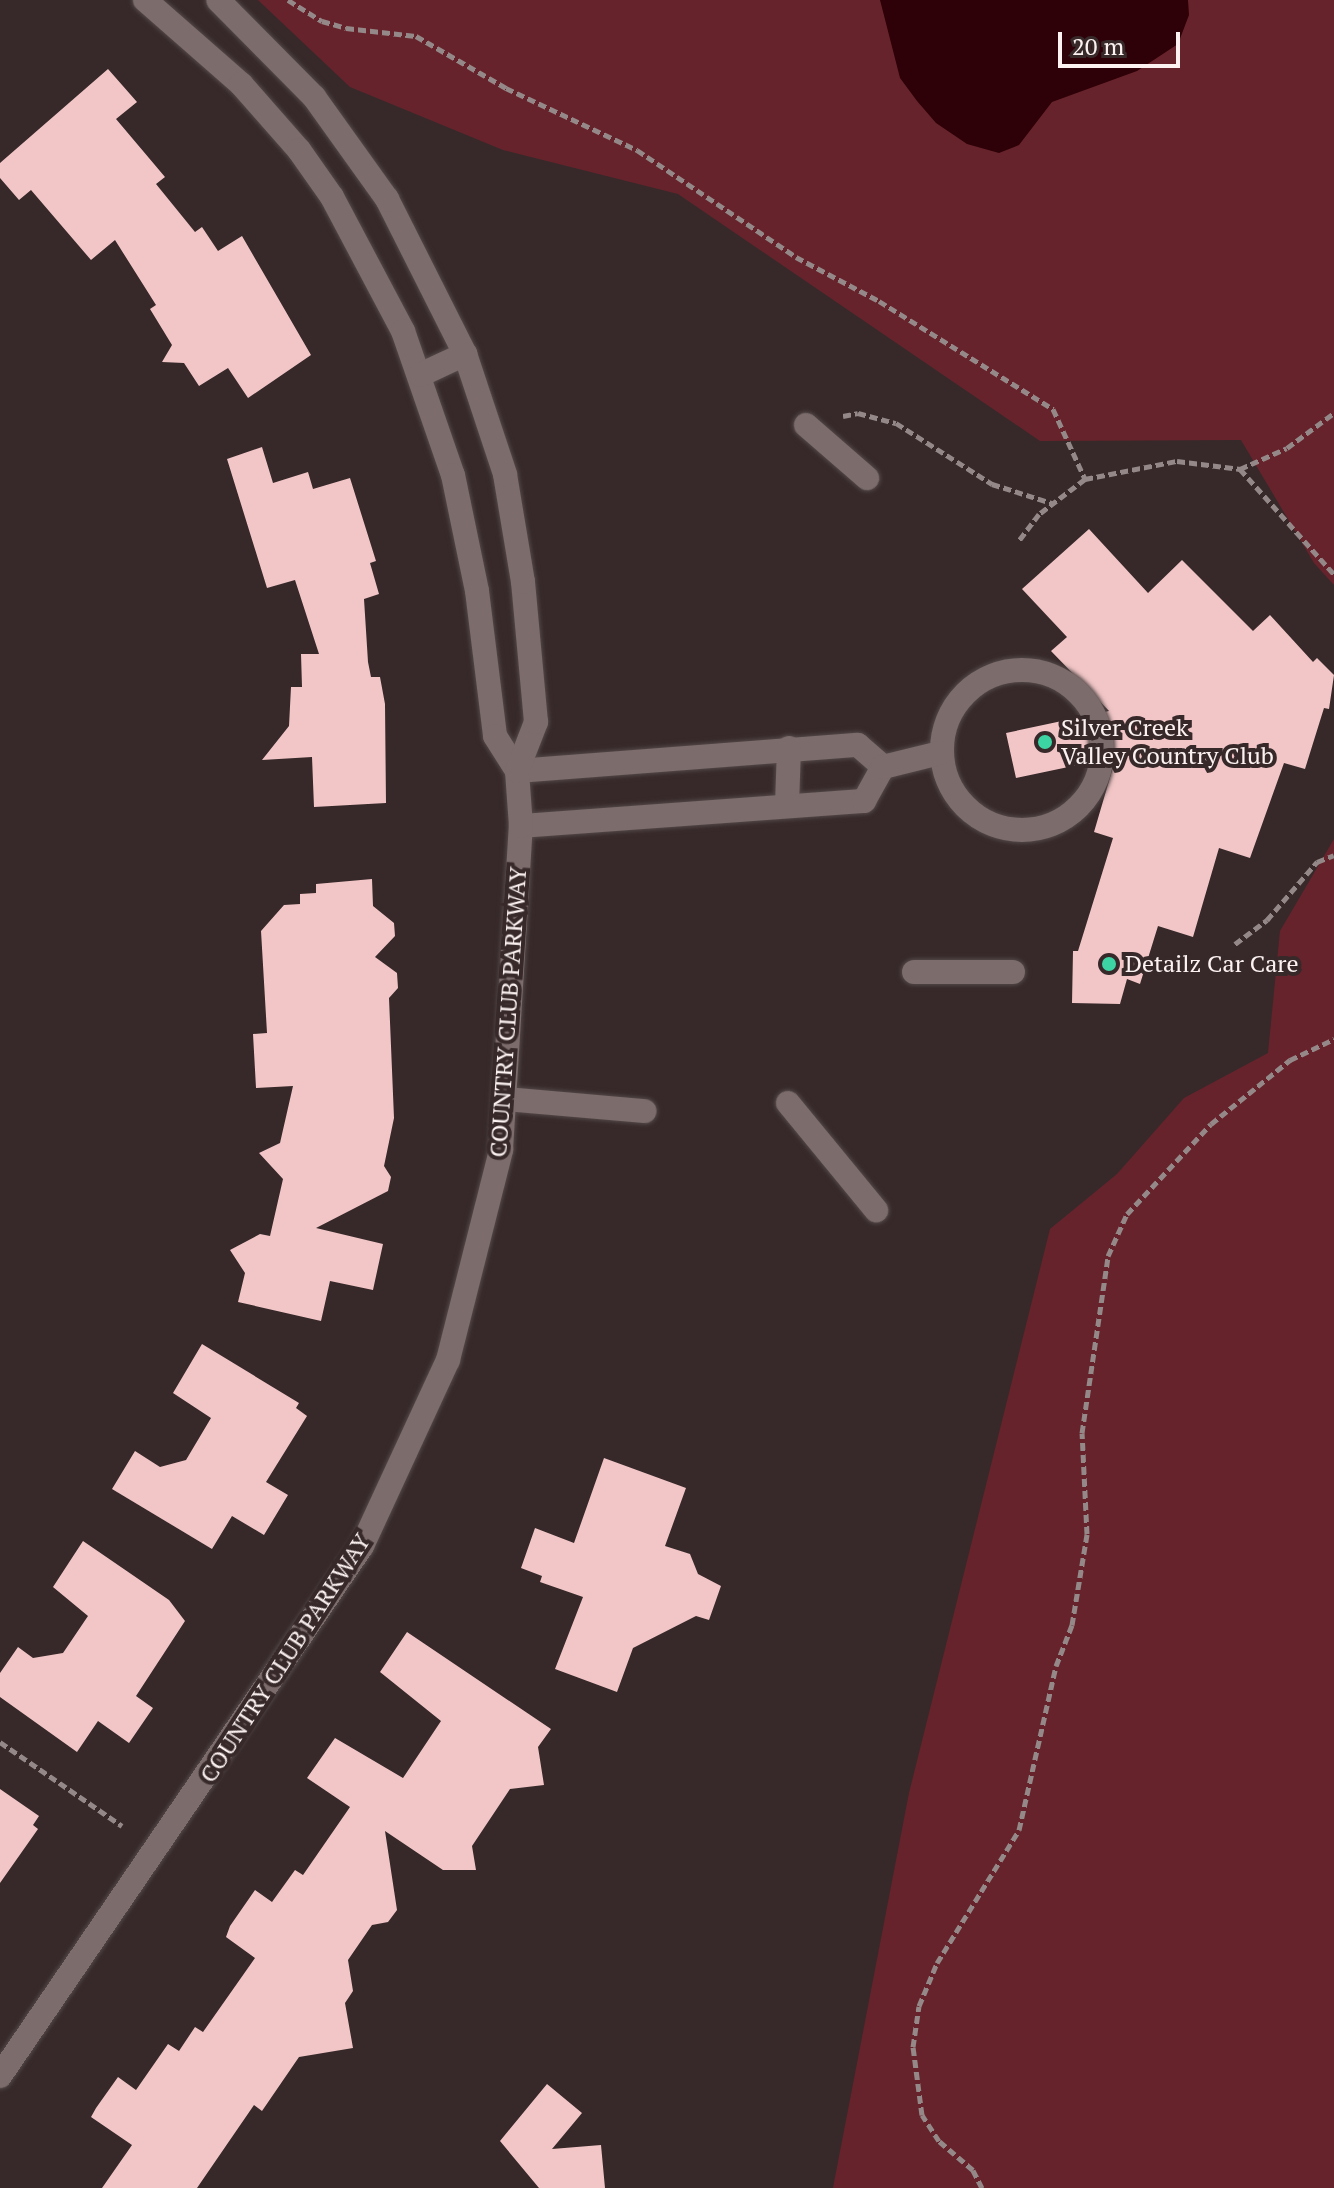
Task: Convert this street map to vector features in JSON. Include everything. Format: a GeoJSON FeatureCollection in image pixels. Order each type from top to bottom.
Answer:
{"type":"FeatureCollection","features":[{"type":"Feature","properties":{"kind":"street","name":"COUNTRY CLUB PARKWAY"},"geometry":{"type":"LineString","coordinates":[[145,0],[241,84],[299,150],[332,197],[420,375],[453,475],[477,591],[495,736],[517,771]]}},
{"type":"Feature","properties":{"kind":"street","name":"COUNTRY CLUB PARKWAY"},"geometry":{"type":"LineString","coordinates":[[0,2076],[333,1594],[383,1506],[458,1331],[501,1150],[521,826],[517,771],[536,722],[523,582],[505,474],[465,354],[426,267],[372,175],[314,97],[218,0]]}},
{"type":"Feature","properties":{"kind":"street"},"geometry":{"type":"LineString","coordinates":[[420,375],[465,354]]}},
{"type":"Feature","properties":{"kind":"street"},"geometry":{"type":"LineString","coordinates":[[810,429],[867,478]]}},
{"type":"Feature","properties":{"kind":"street"},"geometry":{"type":"LineString","coordinates":[[1032,669],[1056,676],[1084,699],[1101,733],[1103,757],[1090,792],[1065,818],[1042,828],[1018,830],[972,814],[955,796],[940,753],[950,712],[964,692],[984,678],[1032,669]]}},
{"type":"Feature","properties":{"kind":"street"},"geometry":{"type":"LineString","coordinates":[[517,771],[858,745],[883,767]]}},
{"type":"Feature","properties":{"kind":"street"},"geometry":{"type":"LineString","coordinates":[[787,805],[789,748]]}},
{"type":"Feature","properties":{"kind":"street"},"geometry":{"type":"LineString","coordinates":[[521,826],[864,801],[883,767],[940,753]]}},
{"type":"Feature","properties":{"kind":"street"},"geometry":{"type":"LineString","coordinates":[[914,972],[1013,972]]}},
{"type":"Feature","properties":{"kind":"street"},"geometry":{"type":"LineString","coordinates":[[506,1099],[644,1111]]}},
{"type":"Feature","properties":{"kind":"street"},"geometry":{"type":"LineString","coordinates":[[788,1103],[876,1210]]}},
{"type":"Feature","properties":{"kind":"path"},"geometry":{"type":"LineString","coordinates":[[288,0],[322,21],[346,28],[416,36],[506,88],[637,150],[796,257],[879,301],[1053,409],[1085,479]]}},
{"type":"Feature","properties":{"kind":"path"},"geometry":{"type":"LineString","coordinates":[[810,429],[832,418],[858,413],[876,416],[924,438],[992,484],[1052,503]]}},
{"type":"Feature","properties":{"kind":"path"},"geometry":{"type":"LineString","coordinates":[[1018,542],[1052,503],[1085,479],[1177,461],[1240,469],[1287,448],[1334,413]]}},
{"type":"Feature","properties":{"kind":"path"},"geometry":{"type":"LineString","coordinates":[[1240,469],[1273,512],[1334,574]]}},
{"type":"Feature","properties":{"kind":"path"},"geometry":{"type":"LineString","coordinates":[[1235,944],[1267,920],[1317,862],[1334,855]]}},
{"type":"Feature","properties":{"kind":"path"},"geometry":{"type":"LineString","coordinates":[[982,2188],[973,2170],[939,2141],[922,2115],[913,2047],[919,2006],[937,1963],[1019,1830],[1056,1666],[1072,1625],[1087,1534],[1082,1433],[1108,1256],[1127,1214],[1211,1124],[1290,1060],[1334,1039]]}},
{"type":"Feature","properties":{"kind":"path"},"geometry":{"type":"LineString","coordinates":[[0,1742],[122,1826]]}},
{"type":"Feature","properties":{"kind":"shaded area"},"geometry":{"type":"Polygon","coordinates":[[[258,0],[1334,0],[1334,585],[1314,563],[1241,440],[1040,441],[678,194],[503,150],[350,87],[258,0]]]}},
{"type":"Feature","properties":{"kind":"shaded area"},"geometry":{"type":"Polygon","coordinates":[[[880,0],[1188,0],[1189,15],[1178,44],[1137,71],[1052,102],[1019,145],[999,153],[967,144],[936,123],[917,101],[900,78],[880,0]]]}},
{"type":"Feature","properties":{"kind":"shaded area"},"geometry":{"type":"Polygon","coordinates":[[[1334,839],[1334,2188],[833,2188],[909,1793],[1050,1229],[1117,1174],[1184,1098],[1268,1053],[1280,931],[1334,839]]]}},
{"type":"Feature","properties":{"kind":"building"},"geometry":{"type":"Polygon","coordinates":[[[108,69],[137,102],[116,119],[165,177],[156,184],[195,232],[202,227],[218,251],[242,236],[311,355],[248,398],[228,368],[199,386],[184,363],[162,362],[172,345],[150,309],[156,305],[115,240],[91,260],[31,190],[19,200],[0,178],[0,163],[108,69]]]}},
{"type":"Feature","properties":{"kind":"building"},"geometry":{"type":"Polygon","coordinates":[[[262,447],[273,483],[308,472],[313,489],[350,478],[376,561],[370,563],[379,594],[364,599],[371,677],[380,677],[385,704],[386,803],[314,807],[312,757],[262,760],[289,726],[291,687],[302,687],[301,654],[319,654],[295,580],[267,588],[227,459],[262,447]]]}},
{"type":"Feature","properties":{"kind":"building"},"geometry":{"type":"Polygon","coordinates":[[[1089,529],[1148,593],[1182,560],[1253,631],[1270,615],[1313,662],[1317,658],[1334,675],[1329,709],[1324,708],[1305,769],[1284,763],[1250,858],[1219,848],[1193,937],[1158,926],[1140,984],[1127,979],[1120,1004],[1072,1003],[1073,951],[1078,951],[1113,838],[1094,832],[1116,757],[1016,778],[1006,733],[1109,711],[1051,651],[1067,637],[1022,589],[1089,529]]]}},
{"type":"Feature","properties":{"kind":"building"},"geometry":{"type":"Polygon","coordinates":[[[372,879],[373,906],[394,923],[395,936],[375,957],[397,973],[398,988],[389,998],[394,1118],[384,1166],[391,1177],[388,1191],[316,1228],[383,1244],[373,1290],[330,1281],[321,1321],[238,1302],[245,1273],[230,1250],[260,1234],[270,1236],[283,1179],[259,1153],[280,1143],[293,1086],[256,1088],[253,1034],[267,1033],[261,931],[284,905],[300,904],[300,894],[316,893],[316,884],[372,879]]]}},
{"type":"Feature","properties":{"kind":"building"},"geometry":{"type":"Polygon","coordinates":[[[202,1344],[299,1403],[296,1408],[307,1416],[266,1482],[288,1495],[264,1535],[232,1516],[212,1549],[112,1489],[135,1451],[160,1467],[186,1460],[211,1418],[173,1393],[202,1344]]]}},
{"type":"Feature","properties":{"kind":"building"},"geometry":{"type":"Polygon","coordinates":[[[604,1458],[686,1488],[665,1546],[690,1554],[698,1574],[721,1586],[709,1620],[696,1616],[633,1648],[617,1692],[555,1669],[583,1597],[540,1582],[542,1576],[521,1568],[535,1528],[574,1543],[604,1458]]]}},
{"type":"Feature","properties":{"kind":"building"},"geometry":{"type":"Polygon","coordinates":[[[83,1541],[169,1600],[185,1621],[136,1696],[153,1708],[129,1743],[98,1721],[77,1752],[0,1697],[0,1673],[18,1647],[33,1658],[63,1653],[88,1616],[53,1587],[83,1541]]]}},
{"type":"Feature","properties":{"kind":"building"},"geometry":{"type":"Polygon","coordinates":[[[407,1632],[551,1729],[538,1747],[544,1785],[510,1789],[472,1846],[476,1870],[443,1870],[385,1831],[397,1910],[388,1922],[372,1925],[348,1960],[353,1991],[345,2003],[353,2048],[299,2057],[262,2111],[254,2105],[197,2188],[102,2188],[132,2145],[91,2117],[96,2108],[118,2077],[136,2090],[168,2044],[179,2051],[195,2027],[203,2032],[255,1958],[226,1937],[230,1926],[255,1890],[272,1902],[295,1870],[303,1875],[350,1807],[307,1778],[335,1738],[403,1778],[441,1721],[380,1672],[407,1632]]]}},
{"type":"Feature","properties":{"kind":"building"},"geometry":{"type":"Polygon","coordinates":[[[0,1789],[39,1816],[33,1825],[38,1829],[0,1883],[0,1789]]]}},
{"type":"Feature","properties":{"kind":"building"},"geometry":{"type":"Polygon","coordinates":[[[547,2084],[582,2113],[552,2149],[601,2145],[605,2188],[539,2188],[500,2141],[547,2084]]]}},
{"type":"Feature","properties":{"kind":"place","name":"Silver Creek Valley Country Club"},"geometry":{"type":"Point","coordinates":[1045,742]}},
{"type":"Feature","properties":{"kind":"place","name":"Detailz Car Care"},"geometry":{"type":"Point","coordinates":[1109,964]}}]}
